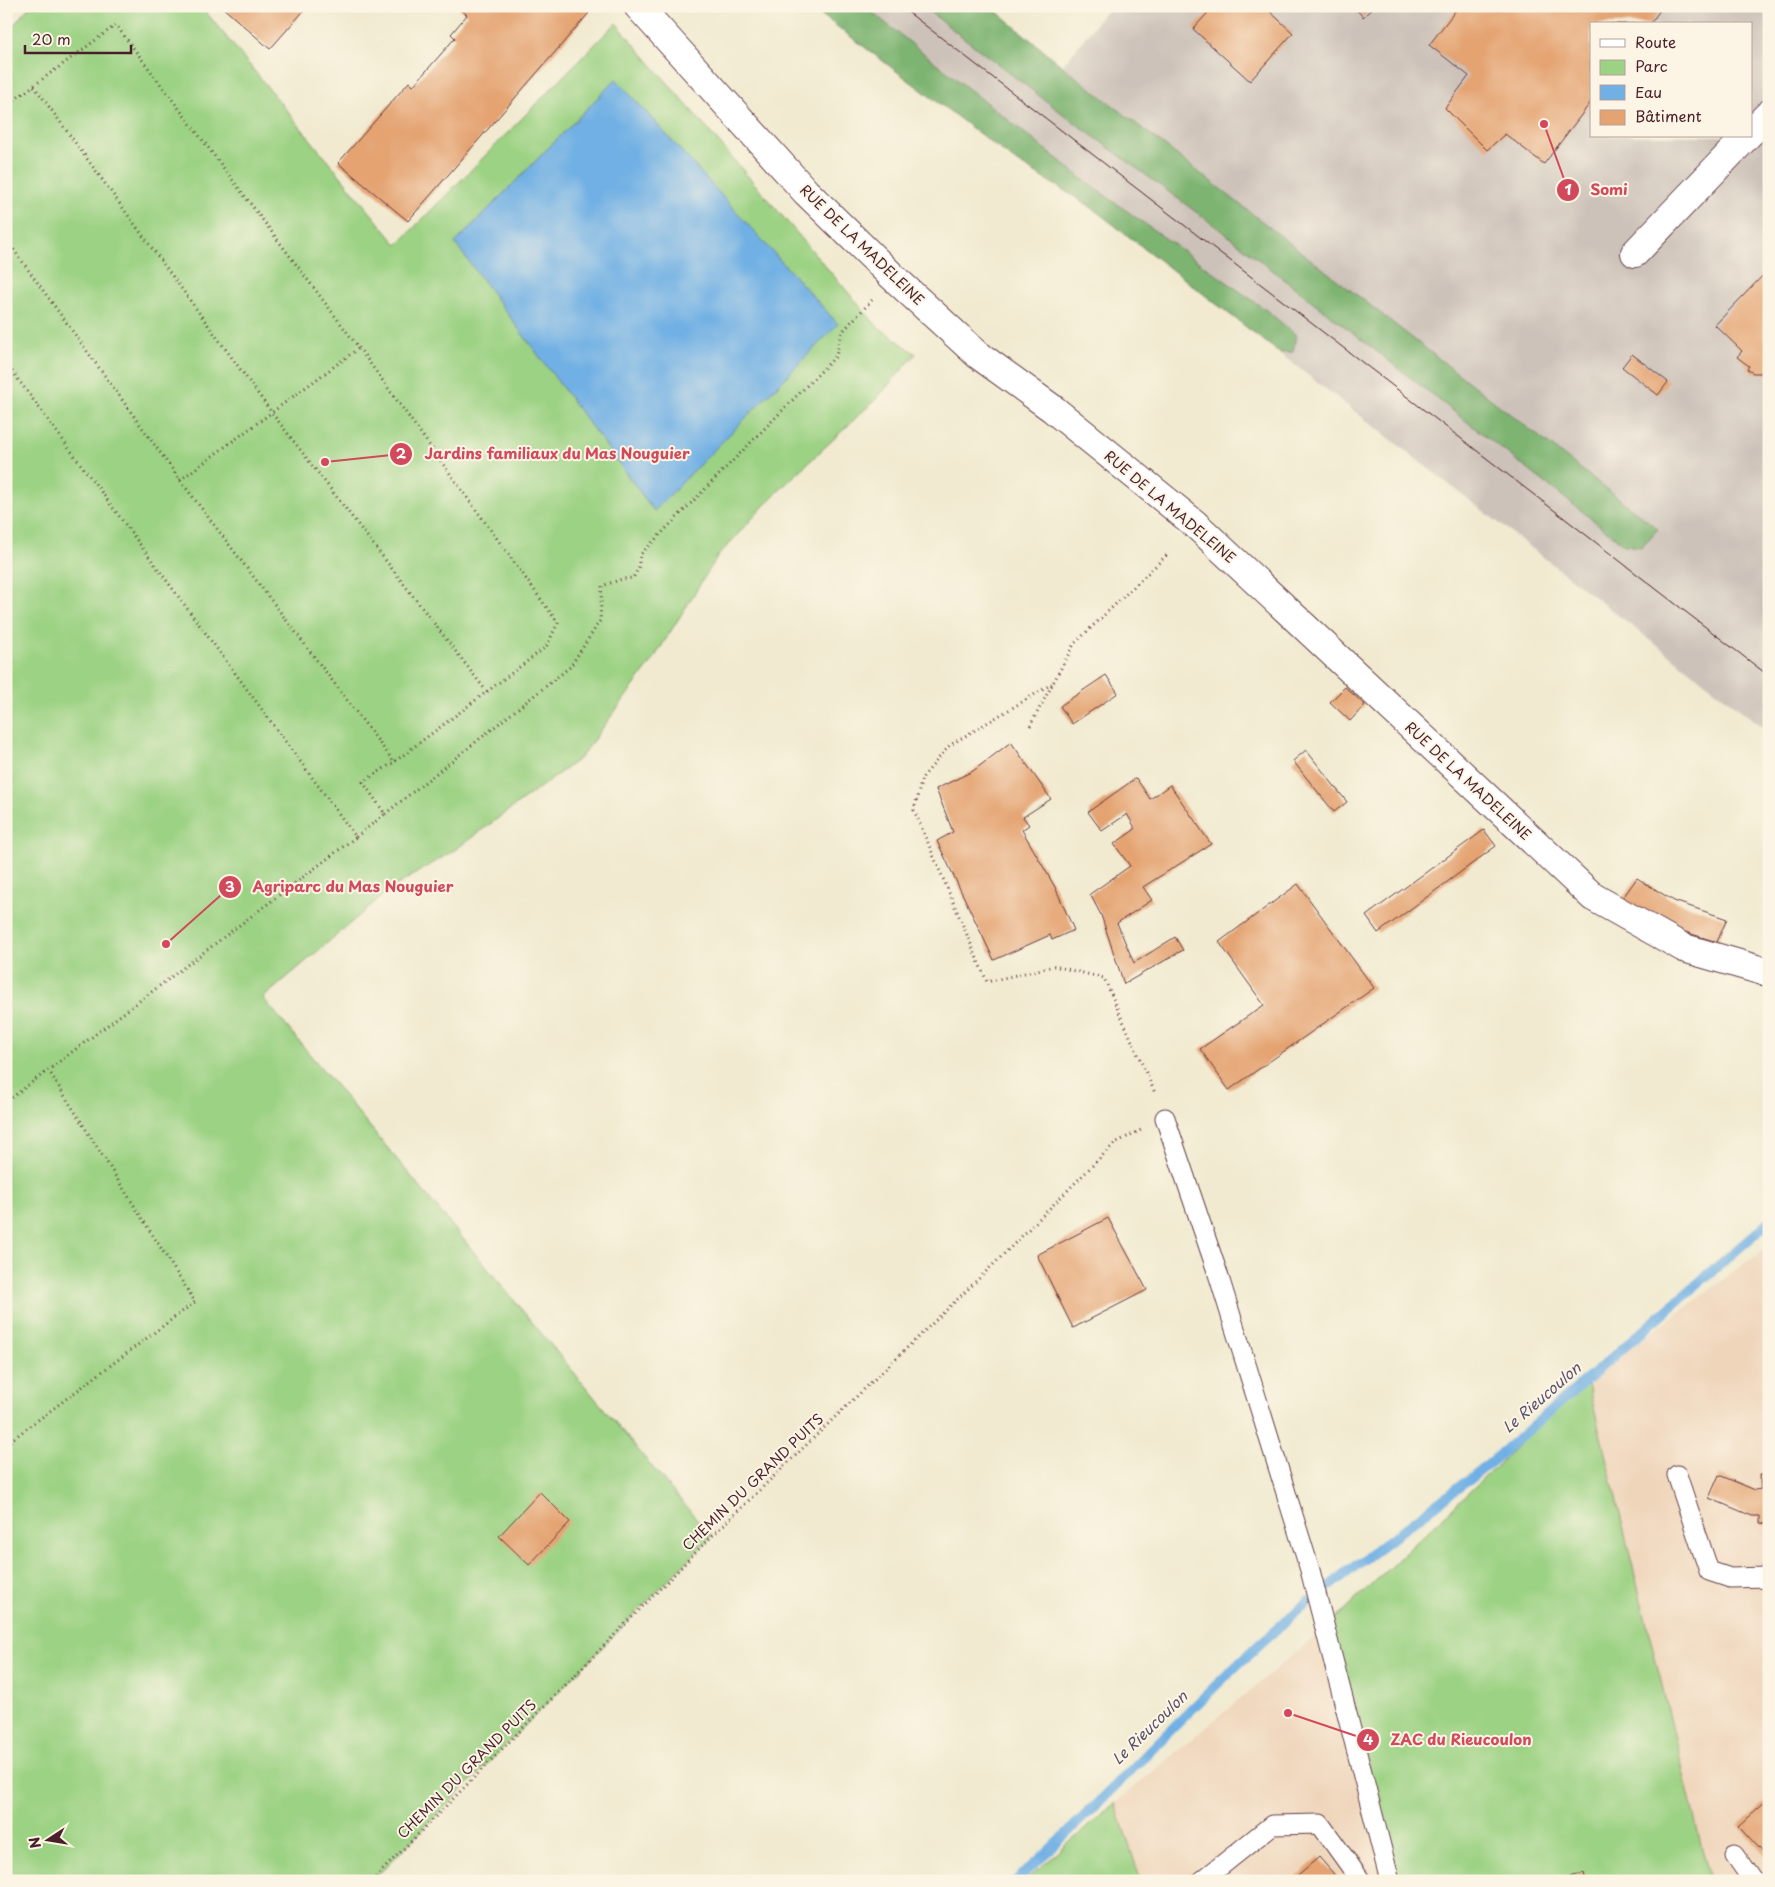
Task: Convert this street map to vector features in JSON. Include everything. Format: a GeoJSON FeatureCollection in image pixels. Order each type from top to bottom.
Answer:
{"type":"FeatureCollection","features":[{"type":"Feature","properties":{"kind":"street","name":"RUE DE LA MADELEINE"},"geometry":{"type":"LineString","coordinates":[[638,6],[806,192],[894,277],[977,354],[1053,409],[1195,524],[1593,897],[1684,948],[1763,971]]}},
{"type":"Feature","properties":{"kind":"street"},"geometry":{"type":"LineString","coordinates":[[1752,131],[1769,114]]}},
{"type":"Feature","properties":{"kind":"street"},"geometry":{"type":"LineString","coordinates":[[1635,253],[1745,138]]}},
{"type":"Feature","properties":{"kind":"lane"},"geometry":{"type":"LineString","coordinates":[[1165,1118],[1218,1274],[1310,1570],[1390,1881]]}},
{"type":"Feature","properties":{"kind":"lane"},"geometry":{"type":"LineString","coordinates":[[1677,1475],[1709,1571],[1730,1578],[1769,1577]]}},
{"type":"Feature","properties":{"kind":"lane"},"geometry":{"type":"LineString","coordinates":[[1202,1881],[1272,1825],[1320,1824],[1361,1881]]}},
{"type":"Feature","properties":{"kind":"lane"},"geometry":{"type":"LineString","coordinates":[[1735,1855],[1753,1881]]}},
{"type":"Feature","properties":{"kind":"path"},"geometry":{"type":"LineString","coordinates":[[6,106],[116,25],[358,348],[558,623],[546,647],[394,762],[363,782],[385,814]]}},
{"type":"Feature","properties":{"kind":"path"},"geometry":{"type":"LineString","coordinates":[[34,86],[270,411],[487,692]]}},
{"type":"Feature","properties":{"kind":"path"},"geometry":{"type":"LineString","coordinates":[[6,240],[180,480],[394,762]]}},
{"type":"Feature","properties":{"kind":"path"},"geometry":{"type":"LineString","coordinates":[[6,1102],[49,1072],[356,837],[570,667],[600,621],[602,586],[622,579],[633,578],[638,569],[640,555],[836,356],[842,332],[894,277]]}},
{"type":"Feature","properties":{"kind":"path"},"geometry":{"type":"LineString","coordinates":[[180,480],[270,411],[358,348]]}},
{"type":"Feature","properties":{"kind":"path"},"geometry":{"type":"LineString","coordinates":[[6,363],[356,837]]}},
{"type":"Feature","properties":{"kind":"path"},"geometry":{"type":"LineString","coordinates":[[1030,726],[1074,644],[1169,553]]}},
{"type":"Feature","properties":{"kind":"path"},"geometry":{"type":"LineString","coordinates":[[1052,684],[950,745],[922,778],[914,810],[987,982],[1054,966],[1104,978],[1165,1118]]}},
{"type":"Feature","properties":{"kind":"path"},"geometry":{"type":"LineString","coordinates":[[6,1444],[195,1302],[49,1072]]}},
{"type":"Feature","properties":{"kind":"path","name":"CHEMIN DU GRAND PUITS"},"geometry":{"type":"LineString","coordinates":[[372,1881],[712,1536],[996,1262],[1115,1143],[1165,1118]]}},
{"type":"Feature","properties":{"kind":"shaded area"},"geometry":{"type":"Polygon","coordinates":[[[838,6],[990,6],[1062,66],[1110,6],[1769,6],[1769,732],[1088,205],[838,6]]]}},
{"type":"Feature","properties":{"kind":"shaded area"},"geometry":{"type":"Polygon","coordinates":[[[1769,1246],[1769,1881],[1710,1881],[1587,1380],[1769,1246]]]}},
{"type":"Feature","properties":{"kind":"shaded area"},"geometry":{"type":"Polygon","coordinates":[[[1330,1624],[1397,1881],[1141,1881],[1115,1803],[1330,1624]]]}},
{"type":"Feature","properties":{"kind":"green space"},"geometry":{"type":"Polygon","coordinates":[[[30,6],[201,6],[397,245],[616,23],[877,326],[916,354],[877,398],[771,498],[717,557],[651,663],[580,758],[456,849],[389,890],[263,998],[668,1486],[712,1536],[372,1881],[6,1881],[6,34],[30,6]]]}},
{"type":"Feature","properties":{"kind":"green space"},"geometry":{"type":"Polygon","coordinates":[[[810,6],[864,6],[1089,184],[1266,310],[1296,335],[1293,352],[1280,353],[1088,205],[1017,162],[810,6]]]}},
{"type":"Feature","properties":{"kind":"green space"},"geometry":{"type":"Polygon","coordinates":[[[922,6],[990,6],[1062,66],[1658,529],[1641,547],[1625,545],[1226,234],[1067,117],[922,6]]]}},
{"type":"Feature","properties":{"kind":"green space"},"geometry":{"type":"Polygon","coordinates":[[[1587,1380],[1710,1881],[1397,1881],[1330,1624],[1587,1380]]]}},
{"type":"Feature","properties":{"kind":"green space"},"geometry":{"type":"Polygon","coordinates":[[[1115,1803],[1141,1881],[1025,1881],[1115,1803]]]}},
{"type":"Feature","properties":{"kind":"water"},"geometry":{"type":"Polygon","coordinates":[[[616,79],[838,324],[654,511],[455,243],[616,79]]]}},
{"type":"Feature","properties":{"kind":"building"},"geometry":{"type":"Polygon","coordinates":[[[221,6],[308,6],[270,49],[221,6]]]}},
{"type":"Feature","properties":{"kind":"building"},"geometry":{"type":"Polygon","coordinates":[[[457,6],[583,6],[589,13],[408,221],[338,163],[409,82],[413,86],[455,38],[451,34],[467,15],[457,6]]]}},
{"type":"Feature","properties":{"kind":"building"},"geometry":{"type":"Polygon","coordinates":[[[1214,6],[1264,6],[1293,33],[1250,81],[1193,29],[1214,6]]]}},
{"type":"Feature","properties":{"kind":"building"},"geometry":{"type":"Polygon","coordinates":[[[1357,6],[1375,6],[1363,17],[1355,8],[1357,6]]]}},
{"type":"Feature","properties":{"kind":"building"},"geometry":{"type":"Polygon","coordinates":[[[1459,6],[1663,6],[1651,22],[1590,22],[1590,103],[1544,164],[1505,134],[1487,150],[1445,108],[1469,76],[1429,45],[1459,6]]]}},
{"type":"Feature","properties":{"kind":"building"},"geometry":{"type":"Polygon","coordinates":[[[1769,269],[1769,377],[1766,373],[1753,373],[1747,369],[1749,366],[1737,357],[1742,351],[1715,325],[1769,269]]]}},
{"type":"Feature","properties":{"kind":"building"},"geometry":{"type":"Polygon","coordinates":[[[1632,354],[1668,382],[1658,395],[1622,367],[1632,354]]]}},
{"type":"Feature","properties":{"kind":"building"},"geometry":{"type":"Polygon","coordinates":[[[1106,675],[1118,693],[1072,724],[1060,706],[1106,675]]]}},
{"type":"Feature","properties":{"kind":"building"},"geometry":{"type":"Polygon","coordinates":[[[1345,687],[1365,705],[1350,721],[1330,702],[1345,687]]]}},
{"type":"Feature","properties":{"kind":"building"},"geometry":{"type":"Polygon","coordinates":[[[1011,742],[1051,799],[1023,817],[1029,825],[1022,830],[1055,887],[1074,930],[1052,940],[1050,935],[994,960],[937,841],[953,832],[936,789],[973,771],[1011,742]]]}},
{"type":"Feature","properties":{"kind":"building"},"geometry":{"type":"Polygon","coordinates":[[[1306,750],[1347,802],[1334,812],[1293,761],[1306,750]]]}},
{"type":"Feature","properties":{"kind":"building"},"geometry":{"type":"Polygon","coordinates":[[[1136,778],[1150,799],[1170,785],[1211,844],[1143,887],[1152,900],[1117,923],[1134,963],[1175,937],[1183,950],[1124,984],[1101,915],[1090,894],[1130,866],[1114,844],[1134,830],[1134,826],[1127,814],[1102,831],[1088,812],[1136,778]]]}},
{"type":"Feature","properties":{"kind":"building"},"geometry":{"type":"Polygon","coordinates":[[[1484,830],[1496,846],[1378,933],[1366,916],[1484,830]]]}},
{"type":"Feature","properties":{"kind":"building"},"geometry":{"type":"Polygon","coordinates":[[[1637,878],[1674,901],[1727,919],[1717,942],[1663,925],[1622,899],[1637,878]]]}},
{"type":"Feature","properties":{"kind":"building"},"geometry":{"type":"Polygon","coordinates":[[[1298,884],[1374,988],[1229,1090],[1200,1049],[1264,1005],[1219,942],[1298,884]]]}},
{"type":"Feature","properties":{"kind":"building"},"geometry":{"type":"Polygon","coordinates":[[[1108,1218],[1147,1290],[1073,1328],[1037,1255],[1108,1218]]]}},
{"type":"Feature","properties":{"kind":"building"},"geometry":{"type":"Polygon","coordinates":[[[1760,1474],[1769,1474],[1769,1548],[1766,1524],[1760,1523],[1760,1516],[1752,1516],[1709,1498],[1719,1475],[1755,1490],[1761,1489],[1760,1474]]]}},
{"type":"Feature","properties":{"kind":"building"},"geometry":{"type":"Polygon","coordinates":[[[540,1492],[570,1522],[529,1565],[499,1536],[540,1492]]]}},
{"type":"Feature","properties":{"kind":"building"},"geometry":{"type":"Polygon","coordinates":[[[1769,1798],[1769,1860],[1738,1826],[1769,1798]]]}},
{"type":"Feature","properties":{"kind":"building"},"geometry":{"type":"Polygon","coordinates":[[[1319,1857],[1340,1881],[1291,1881],[1319,1857]]]}},
{"type":"Feature","properties":{"kind":"building"},"geometry":{"type":"Polygon","coordinates":[[[1584,1873],[1586,1881],[1572,1881],[1570,1877],[1584,1873]]]}},
{"type":"Feature","properties":{"kind":"waterway","name":"Le Rieucoulon"},"geometry":{"type":"LineString","coordinates":[[1328,1587],[1489,1464],[1769,1222]]}},
{"type":"Feature","properties":{"kind":"waterway","name":"Le Rieucoulon"},"geometry":{"type":"LineString","coordinates":[[1016,1881],[1089,1812],[1233,1669],[1309,1601]]}},
{"type":"Feature","properties":{"kind":"tram line"},"geometry":{"type":"LineString","coordinates":[[900,6],[1769,676]]}},
{"type":"Feature","properties":{"kind":"place","name":"Somi"},"geometry":{"type":"Point","coordinates":[1544,124]}},
{"type":"Feature","properties":{"kind":"place","name":"Jardins familiaux du Mas Nouguier"},"geometry":{"type":"Point","coordinates":[325,462]}},
{"type":"Feature","properties":{"kind":"place","name":"Agriparc du Mas Nouguier"},"geometry":{"type":"Point","coordinates":[166,944]}},
{"type":"Feature","properties":{"kind":"place","name":"ZAC du Rieucoulon"},"geometry":{"type":"Point","coordinates":[1288,1713]}}]}
